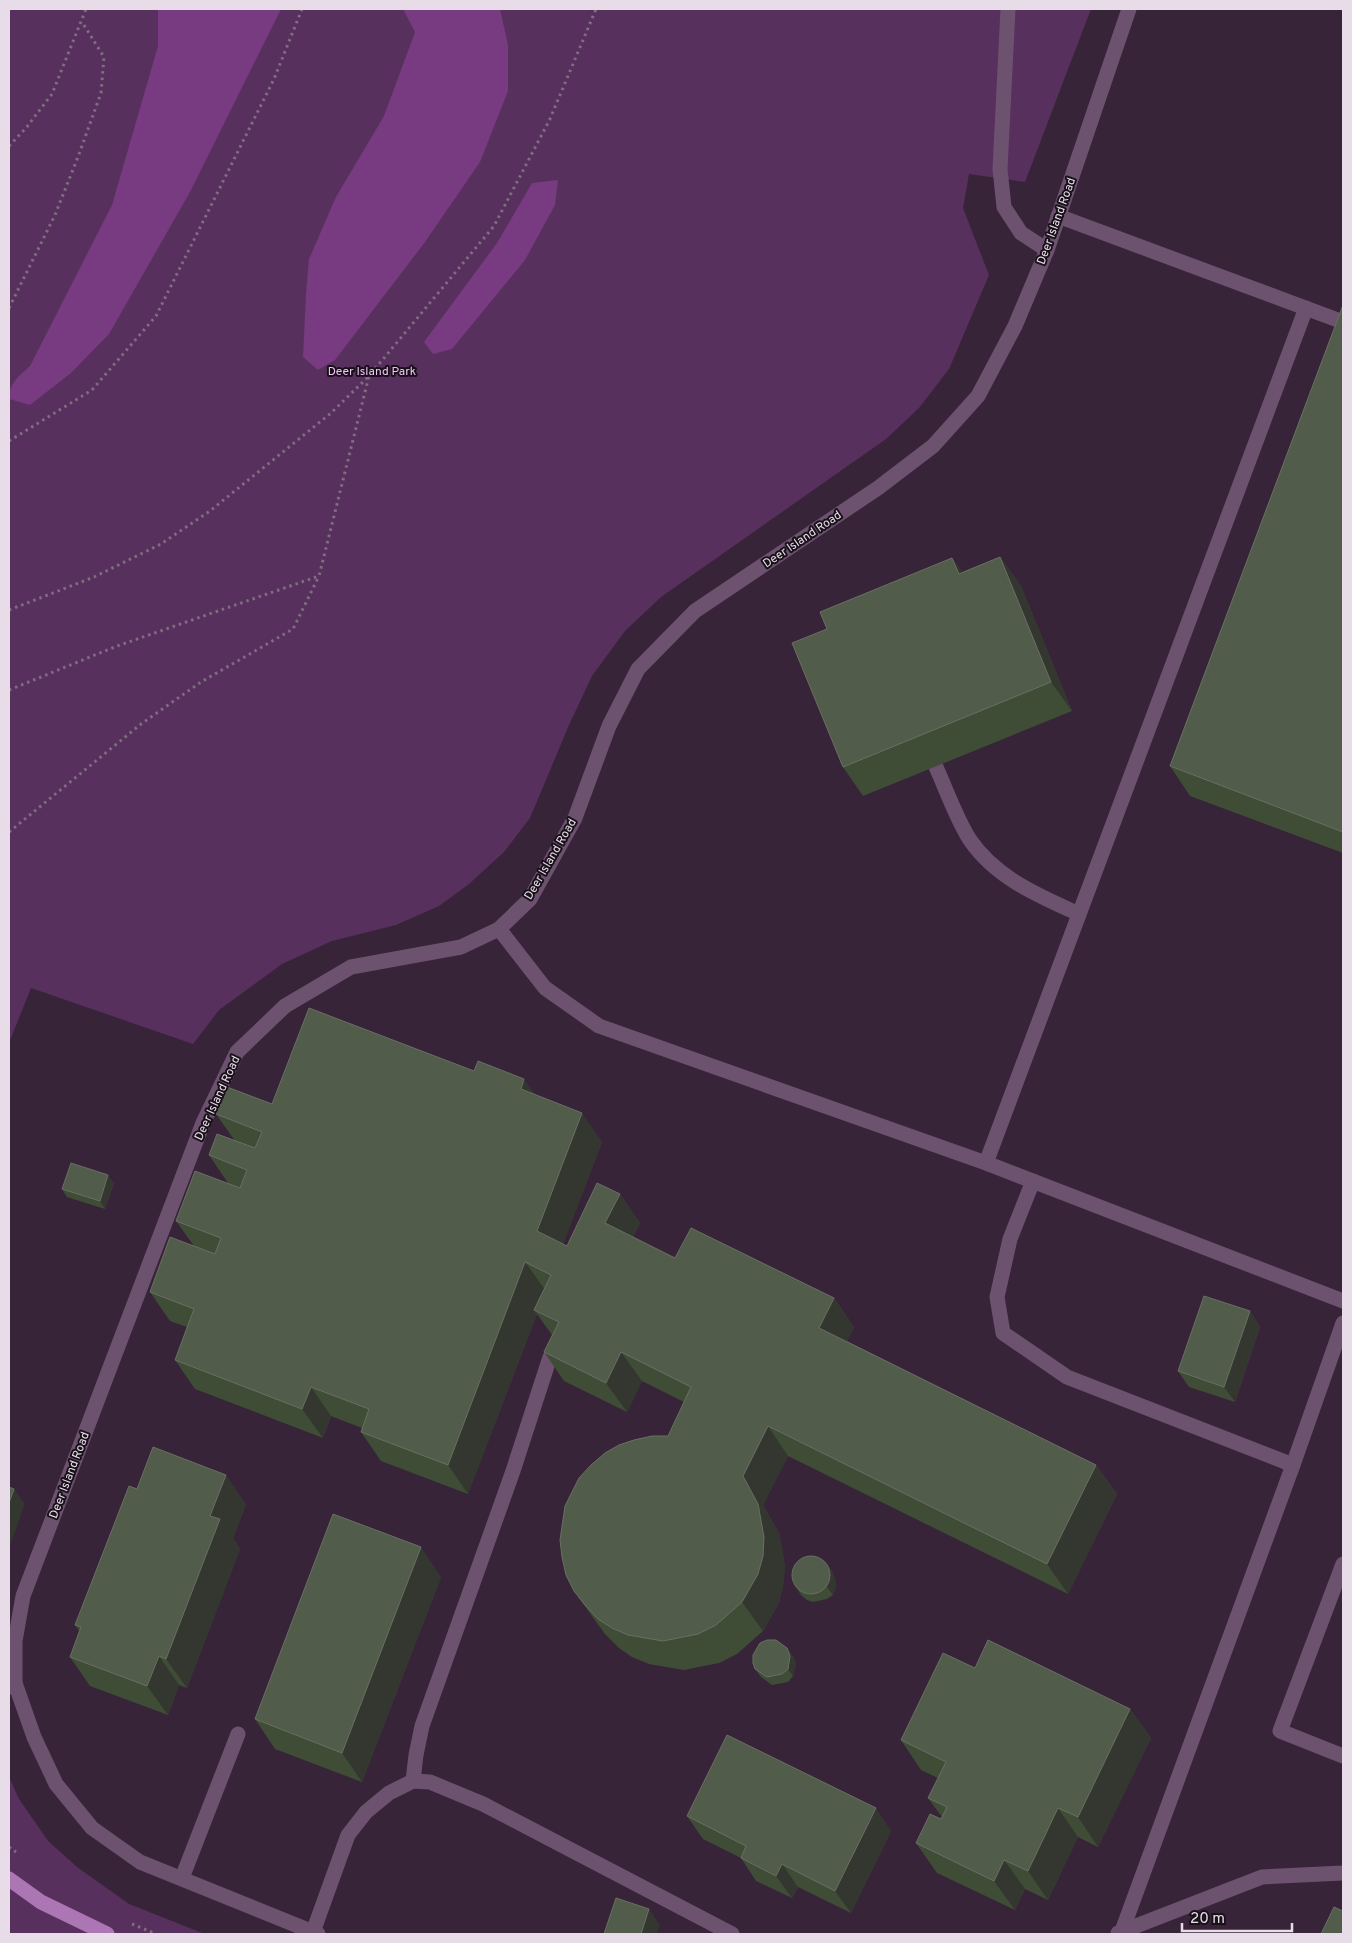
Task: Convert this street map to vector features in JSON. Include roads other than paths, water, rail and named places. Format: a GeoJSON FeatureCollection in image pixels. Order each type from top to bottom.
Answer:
{"type":"FeatureCollection","features":[{"type":"Feature","properties":{"kind":"main road"},"geometry":{"type":"LineString","coordinates":[[9,1879],[41,1902],[107,1934]]}},
{"type":"Feature","properties":{"kind":"street"},"geometry":{"type":"LineString","coordinates":[[1008,9],[1000,169],[1004,207],[1021,233],[1047,250]]}},
{"type":"Feature","properties":{"kind":"street","name":"Deer Island Road"},"geometry":{"type":"LineString","coordinates":[[316,1933],[140,1862],[92,1828],[56,1784],[12,1685],[15,1641],[24,1596],[203,1123],[237,1052],[285,1006],[351,967],[461,947],[499,929],[530,898],[575,818],[610,726],[638,669],[695,611],[878,488],[933,446],[978,396],[1014,326],[1047,250],[1128,9]]}},
{"type":"Feature","properties":{"kind":"street"},"geometry":{"type":"LineString","coordinates":[[1058,216],[1343,322]]}},
{"type":"Feature","properties":{"kind":"street"},"geometry":{"type":"LineString","coordinates":[[986,1163],[1306,308]]}},
{"type":"Feature","properties":{"kind":"street"},"geometry":{"type":"LineString","coordinates":[[936,767],[970,840],[998,871],[1036,895],[1079,914]]}},
{"type":"Feature","properties":{"kind":"street"},"geometry":{"type":"LineString","coordinates":[[499,929],[545,988],[599,1026],[986,1163],[1343,1301]]}},
{"type":"Feature","properties":{"kind":"street"},"geometry":{"type":"LineString","coordinates":[[1033,1181],[1010,1239],[997,1297],[1003,1333],[1067,1377],[1293,1464]]}},
{"type":"Feature","properties":{"kind":"street"},"geometry":{"type":"LineString","coordinates":[[1119,1932],[1293,1464],[1343,1323]]}},
{"type":"Feature","properties":{"kind":"street"},"geometry":{"type":"LineString","coordinates":[[413,1781],[422,1726],[513,1471],[550,1356]]}},
{"type":"Feature","properties":{"kind":"street"},"geometry":{"type":"LineString","coordinates":[[1343,1564],[1280,1731],[1343,1756]]}},
{"type":"Feature","properties":{"kind":"street"},"geometry":{"type":"LineString","coordinates":[[182,1878],[238,1734]]}},
{"type":"Feature","properties":{"kind":"street"},"geometry":{"type":"LineString","coordinates":[[316,1933],[348,1835],[366,1812],[389,1793],[413,1781],[430,1782],[483,1804],[732,1934]]}},
{"type":"Feature","properties":{"kind":"street"},"geometry":{"type":"LineString","coordinates":[[1119,1932],[1262,1878],[1343,1873]]}},
{"type":"Feature","properties":{"kind":"park label","name":"Deer Island Park"},"geometry":{"type":"Point","coordinates":[372,371]}}]}
